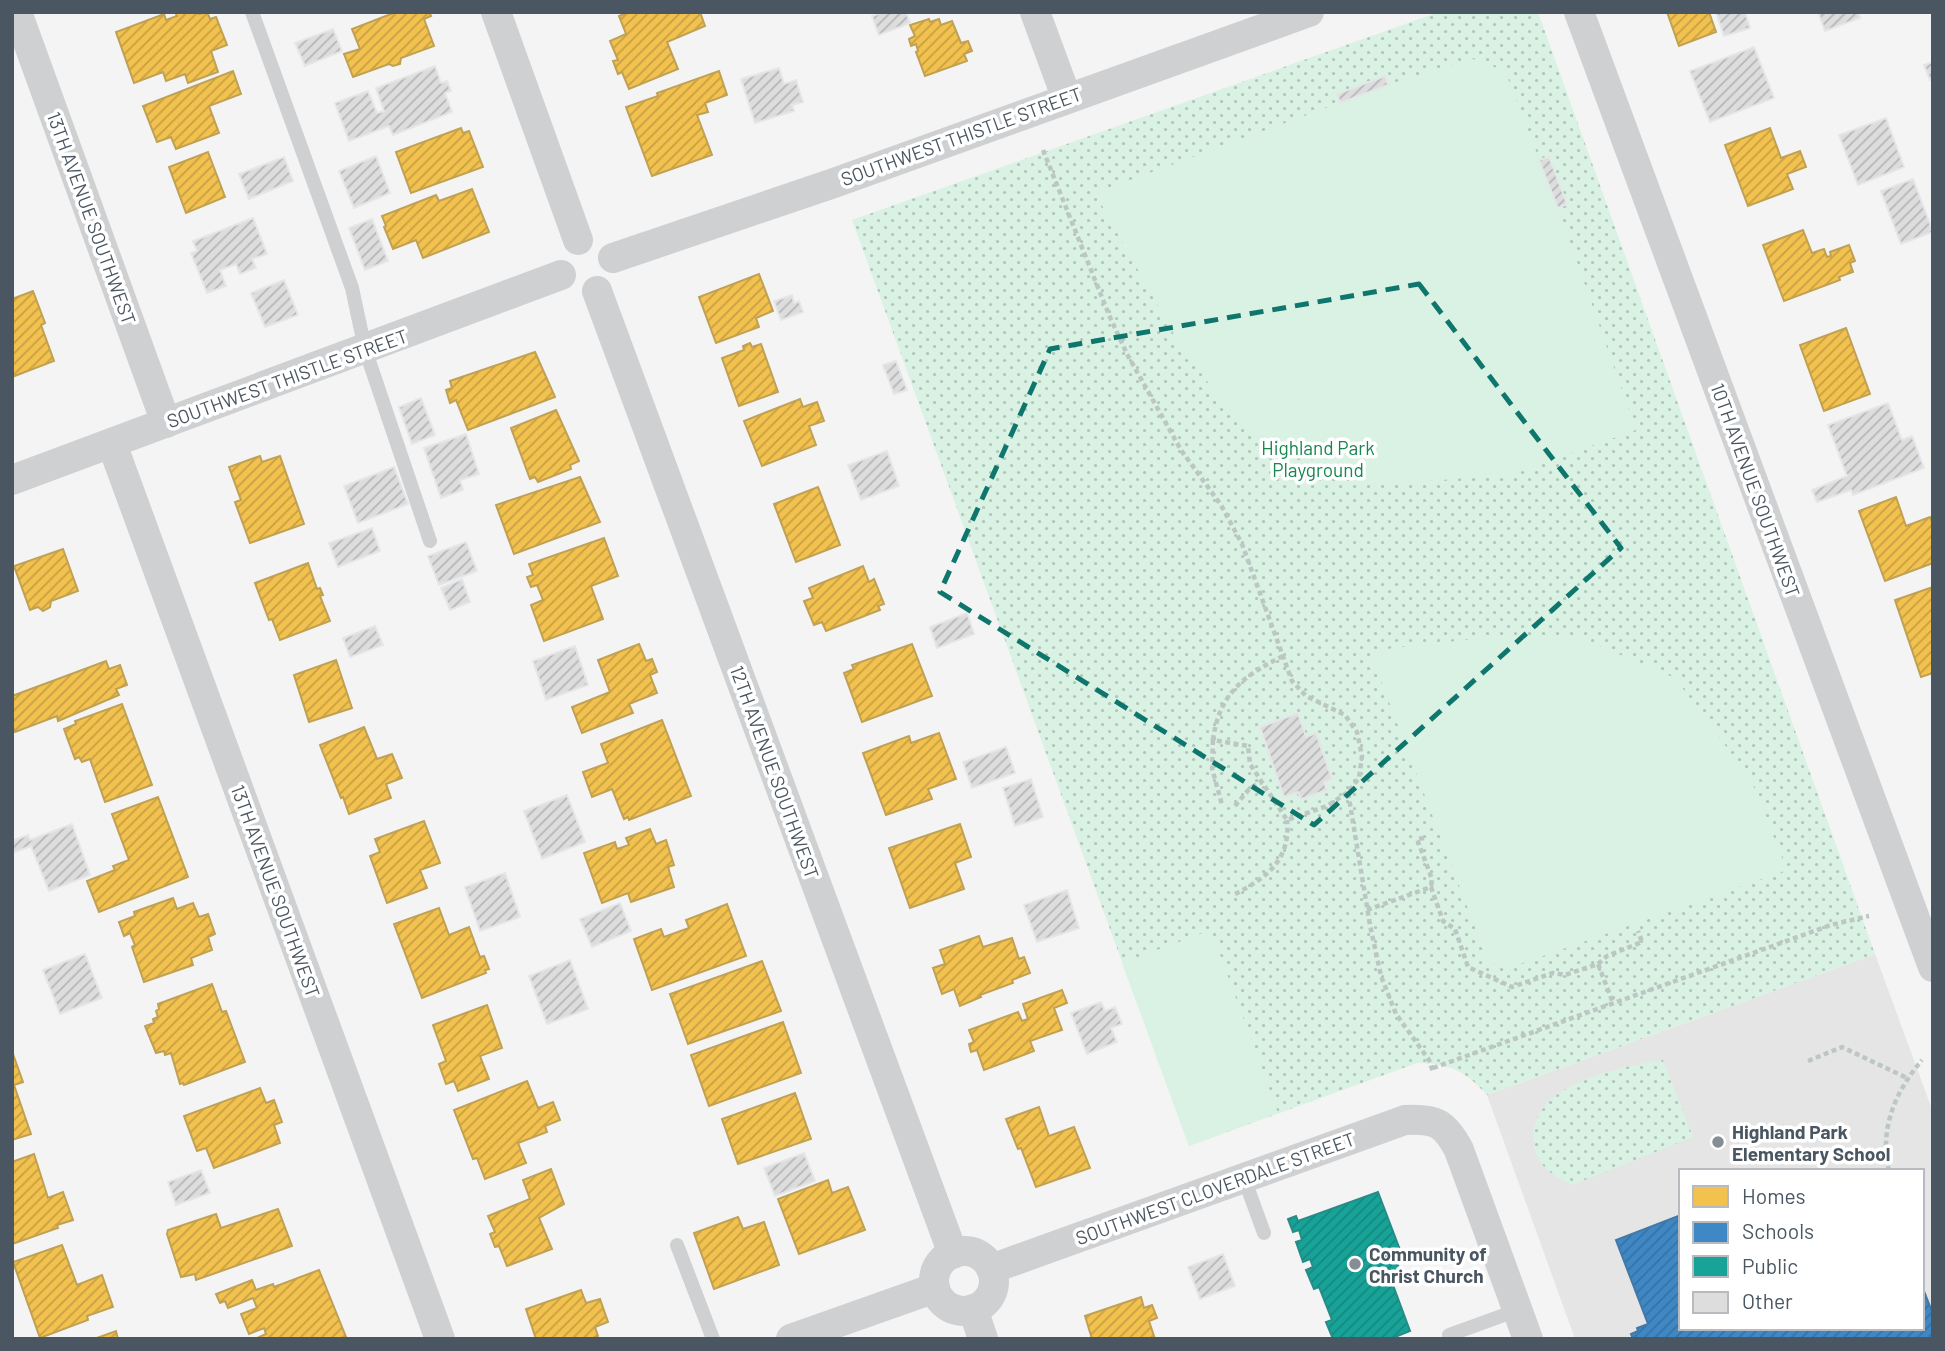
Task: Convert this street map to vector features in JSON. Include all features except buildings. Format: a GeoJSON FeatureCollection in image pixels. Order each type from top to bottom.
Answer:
{"type":"FeatureCollection","features":[{"type":"Feature","properties":{"kind":"street","name":"13TH AVENUE SOUTHWEST"},"geometry":{"type":"LineString","coordinates":[[17,12],[166,423]]}},
{"type":"Feature","properties":{"kind":"street"},"geometry":{"type":"LineString","coordinates":[[496,12],[578,240]]}},
{"type":"Feature","properties":{"kind":"street"},"geometry":{"type":"LineString","coordinates":[[1035,12],[1067,99]]}},
{"type":"Feature","properties":{"kind":"street","name":"SOUTHWEST THISTLE STREET"},"geometry":{"type":"LineString","coordinates":[[613,258],[834,183],[1309,12]]}},
{"type":"Feature","properties":{"kind":"street","name":"10TH AVENUE SOUTHWEST"},"geometry":{"type":"LineString","coordinates":[[1579,12],[1930,949]]}},
{"type":"Feature","properties":{"kind":"street"},"geometry":{"type":"LineString","coordinates":[[591,238],[600,241],[607,246],[613,258],[614,270],[611,278],[597,291],[579,292],[570,287],[561,275],[559,262],[562,253],[567,246],[578,240],[591,238]]}},
{"type":"Feature","properties":{"kind":"street","name":"SOUTHWEST THISTLE STREET"},"geometry":{"type":"LineString","coordinates":[[12,480],[561,275]]}},
{"type":"Feature","properties":{"kind":"street","name":"12TH AVENUE SOUTHWEST"},"geometry":{"type":"LineString","coordinates":[[597,291],[953,1254]]}},
{"type":"Feature","properties":{"kind":"street","name":"13TH AVENUE SOUTHWEST"},"geometry":{"type":"LineString","coordinates":[[112,443],[440,1339]]}},
{"type":"Feature","properties":{"kind":"street","name":"SOUTHWEST CLOVERDALE STREET"},"geometry":{"type":"LineString","coordinates":[[991,1269],[1405,1120],[1427,1119],[1450,1133],[1459,1150],[1518,1310]]}},
{"type":"Feature","properties":{"kind":"street"},"geometry":{"type":"LineString","coordinates":[[966,1251],[975,1253],[983,1258],[991,1269],[994,1284],[991,1293],[973,1309],[957,1310],[940,1300],[934,1281],[936,1270],[940,1262],[953,1254],[966,1251]]}},
{"type":"Feature","properties":{"kind":"street"},"geometry":{"type":"LineString","coordinates":[[791,1339],[935,1288]]}},
{"type":"Feature","properties":{"kind":"street"},"geometry":{"type":"LineString","coordinates":[[973,1309],[983,1339]]}},
{"type":"Feature","properties":{"kind":"street"},"geometry":{"type":"LineString","coordinates":[[1518,1310],[1528,1339]]}},
{"type":"Feature","properties":{"kind":"lane"},"geometry":{"type":"LineString","coordinates":[[252,12],[352,288],[365,349],[430,541]]}},
{"type":"Feature","properties":{"kind":"lane"},"geometry":{"type":"LineString","coordinates":[[1244,1178],[1264,1233]]}},
{"type":"Feature","properties":{"kind":"lane"},"geometry":{"type":"LineString","coordinates":[[677,1245],[713,1339]]}},
{"type":"Feature","properties":{"kind":"lane"},"geometry":{"type":"LineString","coordinates":[[1449,1335],[1518,1310]]}},
{"type":"Feature","properties":{"kind":"path"},"geometry":{"type":"LineString","coordinates":[[1044,150],[1109,316],[1128,354],[1181,450],[1221,505],[1242,544],[1293,681],[1306,696],[1345,715],[1357,732],[1362,756],[1359,778],[1348,792],[1327,806],[1287,820]]}},
{"type":"Feature","properties":{"kind":"path"},"geometry":{"type":"LineString","coordinates":[[1222,805],[1212,768],[1215,723],[1225,699],[1241,682],[1283,656]]}},
{"type":"Feature","properties":{"kind":"path"},"geometry":{"type":"LineString","coordinates":[[1213,740],[1248,746],[1250,764],[1287,820],[1284,850],[1273,869],[1257,883],[1235,894]]}},
{"type":"Feature","properties":{"kind":"path"},"geometry":{"type":"LineString","coordinates":[[1235,806],[1250,788],[1262,782]]}},
{"type":"Feature","properties":{"kind":"path"},"geometry":{"type":"LineString","coordinates":[[1348,792],[1367,910],[1381,976],[1396,1014],[1433,1070],[1831,925],[1869,916]]}},
{"type":"Feature","properties":{"kind":"path"},"geometry":{"type":"LineString","coordinates":[[1424,838],[1417,839],[1432,879],[1431,887],[1443,921],[1455,929],[1468,967],[1512,987],[1553,973],[1565,975],[1598,964],[1607,956],[1642,942],[1638,931]]}},
{"type":"Feature","properties":{"kind":"path"},"geometry":{"type":"LineString","coordinates":[[1367,910],[1431,887]]}},
{"type":"Feature","properties":{"kind":"path"},"geometry":{"type":"LineString","coordinates":[[1598,964],[1613,1003]]}},
{"type":"Feature","properties":{"kind":"path"},"geometry":{"type":"LineString","coordinates":[[1808,1061],[1842,1047],[1907,1078]]}},
{"type":"Feature","properties":{"kind":"path"},"geometry":{"type":"LineString","coordinates":[[1889,1169],[1885,1154],[1887,1126],[1894,1102],[1907,1078],[1922,1060]]}},
{"type":"Feature","properties":{"kind":"highlighted area"},"geometry":{"type":"Polygon","coordinates":[[[1419,284],[1621,548],[1314,825],[940,592],[1050,349],[1419,284]]]}},
{"type":"Feature","properties":{"kind":"shaded area","name":"Highland Park Elementary School"},"geometry":{"type":"Polygon","coordinates":[[[1875,954],[1933,1112],[1933,1339],[1575,1339],[1487,1095],[1875,954]]]}},
{"type":"Feature","properties":{"kind":"green space","name":"Highland Park Playground"},"geometry":{"type":"Polygon","coordinates":[[[1439,12],[1538,12],[1875,954],[1487,1095],[1456,1070],[1417,1063],[1189,1146],[852,220],[1439,12]]]}},
{"type":"Feature","properties":{"kind":"green space"},"geometry":{"type":"Polygon","coordinates":[[[1473,59],[1505,71],[1558,208],[1636,430],[1511,474],[1372,486],[1240,427],[1176,338],[1095,193],[1388,85],[1473,59]]]}},
{"type":"Feature","properties":{"kind":"green space"},"geometry":{"type":"Polygon","coordinates":[[[1494,637],[1578,637],[1675,678],[1751,780],[1787,870],[1506,969],[1488,961],[1371,655],[1392,648],[1494,637]]]}},
{"type":"Feature","properties":{"kind":"green space"},"geometry":{"type":"Polygon","coordinates":[[[1211,930],[1278,1113],[1189,1146],[1122,963],[1211,930]]]}},
{"type":"Feature","properties":{"kind":"green space"},"geometry":{"type":"Polygon","coordinates":[[[1663,1060],[1693,1137],[1572,1185],[1552,1174],[1542,1164],[1535,1151],[1535,1123],[1545,1106],[1560,1093],[1601,1074],[1663,1060]]]}},
{"type":"Feature","properties":{"kind":"place","name":"Highland Park Elementary School"},"geometry":{"type":"Point","coordinates":[1718,1142]}},
{"type":"Feature","properties":{"kind":"place","name":"Community of Christ Church"},"geometry":{"type":"Point","coordinates":[1355,1264]}}]}
